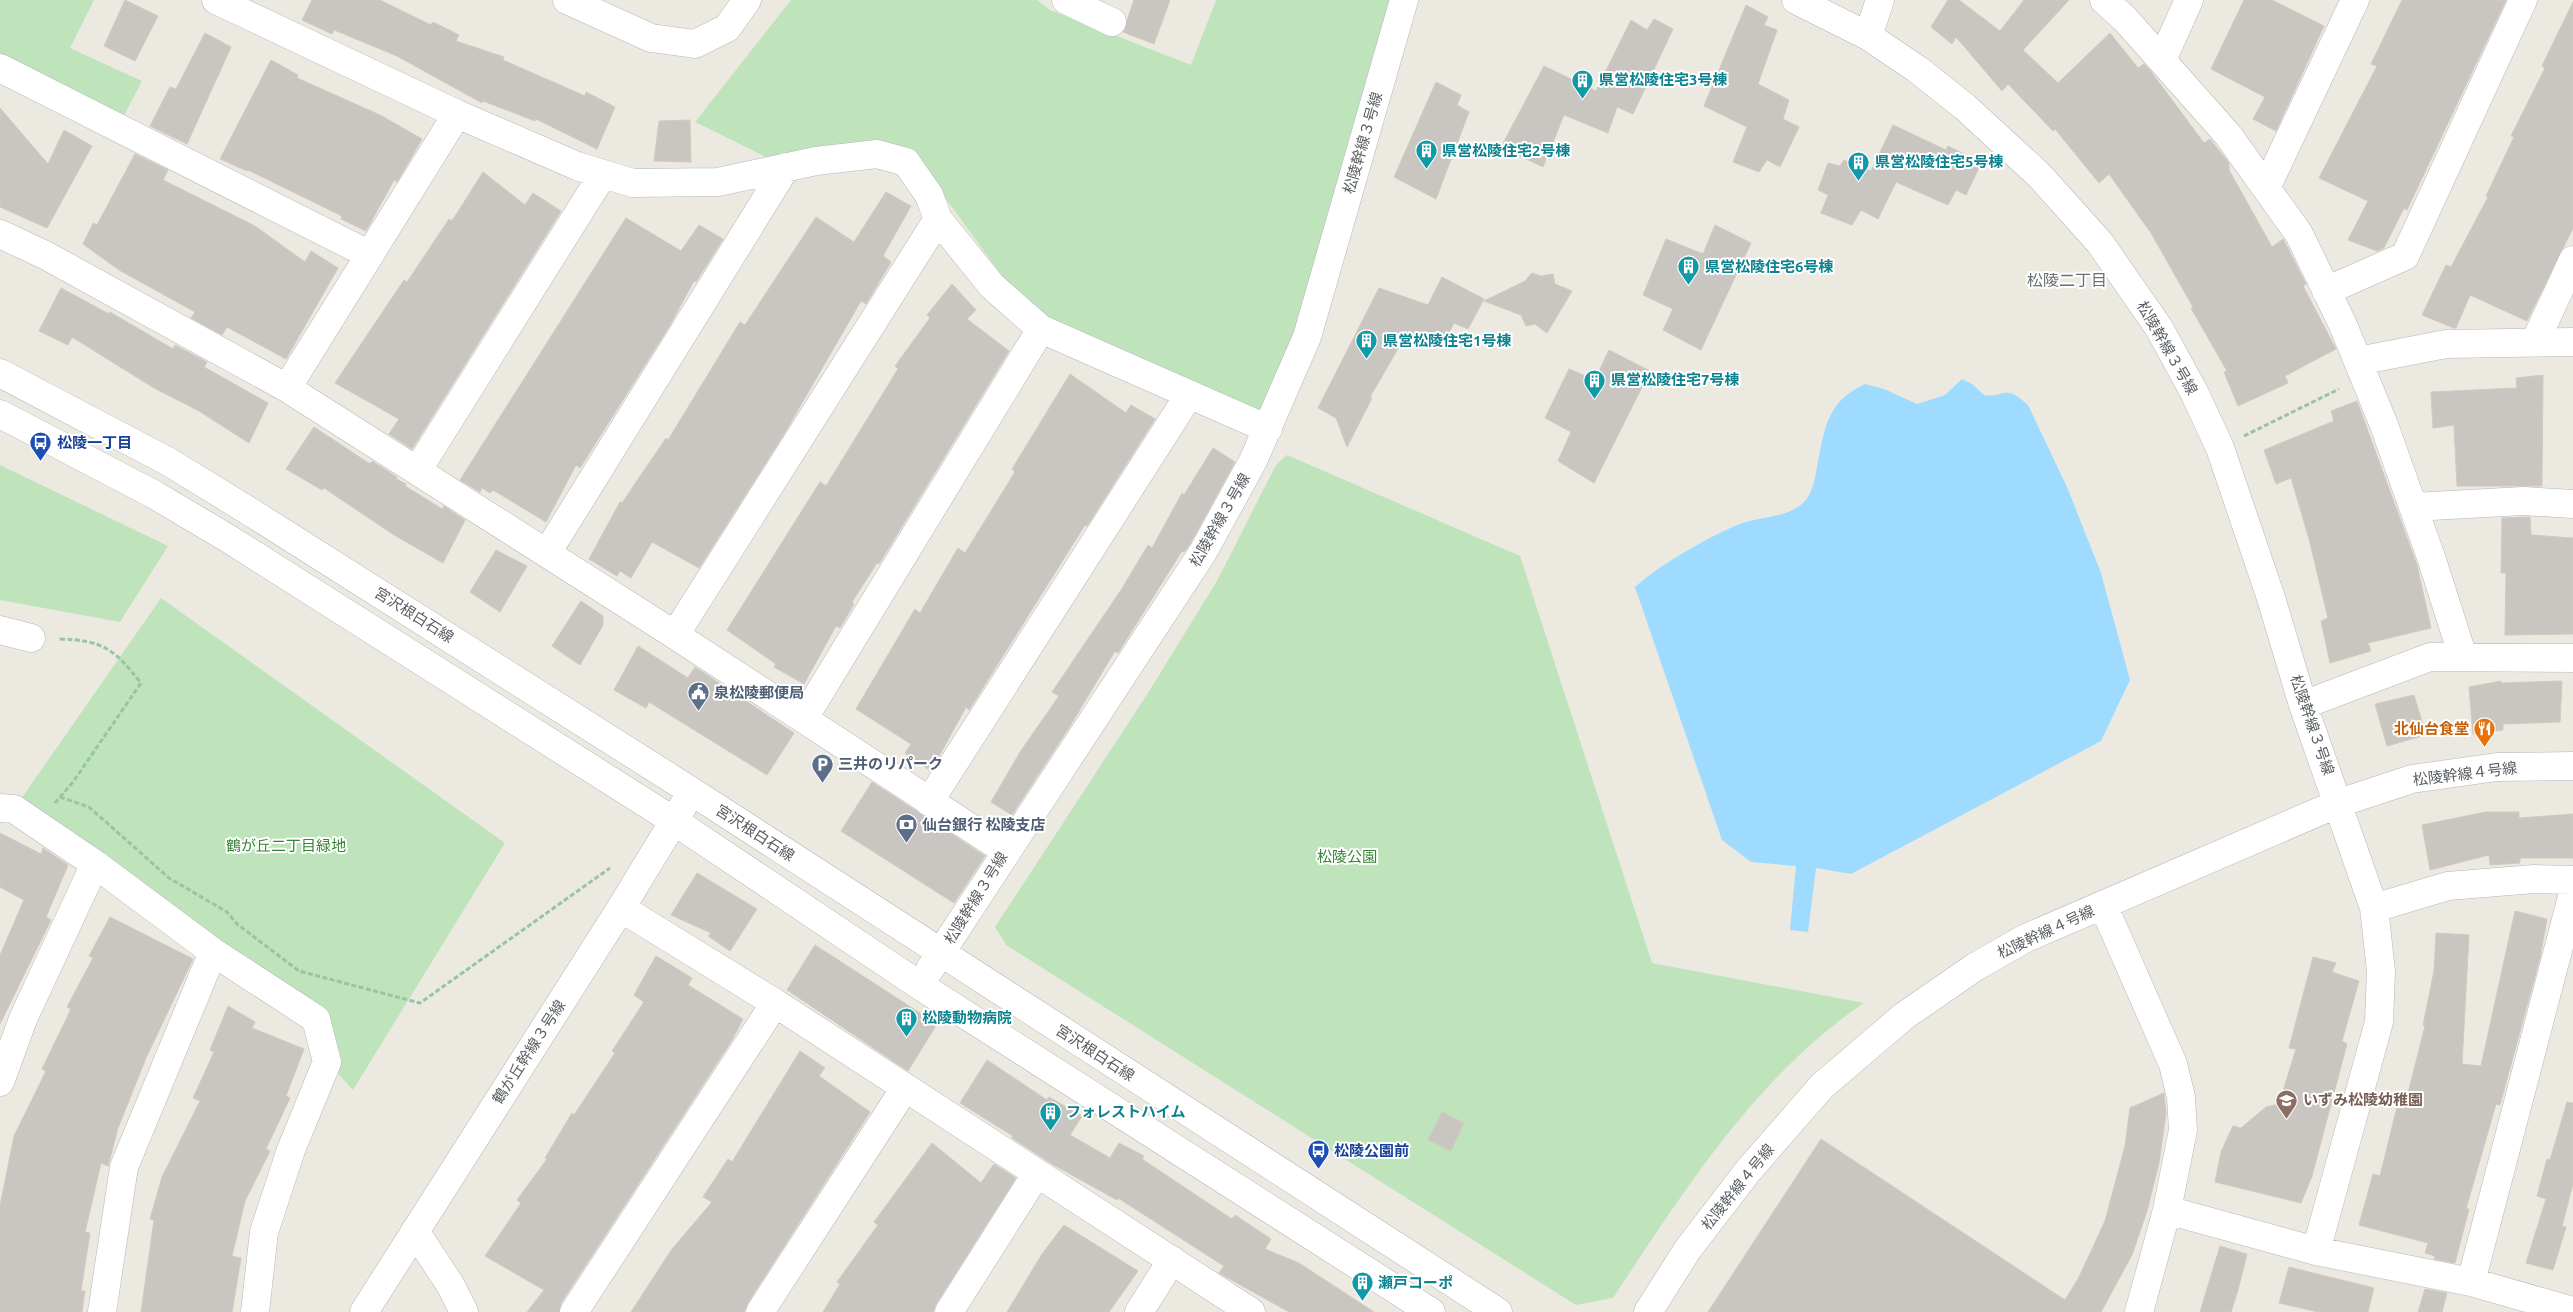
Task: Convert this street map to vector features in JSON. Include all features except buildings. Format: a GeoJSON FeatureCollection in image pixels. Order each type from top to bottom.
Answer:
{"type":"FeatureCollection","features":[{"type":"Feature","properties":{"kind":"street"},"geometry":{"type":"LineString","coordinates":[[216,0],[458,114],[578,166],[633,183],[718,182],[816,161],[877,154],[906,162],[929,195],[938,219],[992,286],[1041,329],[1268,428]]}},
{"type":"Feature","properties":{"kind":"street"},"geometry":{"type":"LineString","coordinates":[[567,0],[651,38],[695,44],[727,28],[747,0]]}},
{"type":"Feature","properties":{"kind":"street"},"geometry":{"type":"LineString","coordinates":[[1066,0],[1112,22]]}},
{"type":"Feature","properties":{"kind":"street","name":"松陵幹線３号線"},"geometry":{"type":"LineString","coordinates":[[919,984],[941,954],[1006,851],[1203,552],[1253,461],[1307,337],[1404,0]]}},
{"type":"Feature","properties":{"kind":"street","name":"松陵幹線３号線"},"geometry":{"type":"LineString","coordinates":[[1796,0],[1868,36],[1917,69],[1965,107],[2040,176],[2100,243],[2159,328],[2194,392],[2220,448],[2271,598],[2303,705],[2374,908],[2381,970],[2379,1022],[2316,1251]]}},
{"type":"Feature","properties":{"kind":"street"},"geometry":{"type":"LineString","coordinates":[[1868,36],[1880,0]]}},
{"type":"Feature","properties":{"kind":"street"},"geometry":{"type":"LineString","coordinates":[[2104,0],[2126,19],[2228,135],[2299,234],[2361,369],[2413,507],[2463,657]]}},
{"type":"Feature","properties":{"kind":"street"},"geometry":{"type":"LineString","coordinates":[[2162,60],[2189,0]]}},
{"type":"Feature","properties":{"kind":"street"},"geometry":{"type":"LineString","coordinates":[[2266,188],[2355,0]]}},
{"type":"Feature","properties":{"kind":"street"},"geometry":{"type":"LineString","coordinates":[[2326,291],[2405,256],[2523,0]]}},
{"type":"Feature","properties":{"kind":"street"},"geometry":{"type":"LineString","coordinates":[[0,68],[370,254]]}},
{"type":"Feature","properties":{"kind":"street"},"geometry":{"type":"LineString","coordinates":[[287,388],[458,114]]}},
{"type":"Feature","properties":{"kind":"street"},"geometry":{"type":"LineString","coordinates":[[547,553],[786,167]]}},
{"type":"Feature","properties":{"kind":"street"},"geometry":{"type":"LineString","coordinates":[[417,471],[603,174]]}},
{"type":"Feature","properties":{"kind":"street"},"geometry":{"type":"LineString","coordinates":[[675,635],[938,219]]}},
{"type":"Feature","properties":{"kind":"street"},"geometry":{"type":"LineString","coordinates":[[0,234],[54,260],[287,388],[804,718],[1006,851]]}},
{"type":"Feature","properties":{"kind":"street"},"geometry":{"type":"LineString","coordinates":[[2535,342],[2573,260]]}},
{"type":"Feature","properties":{"kind":"street"},"geometry":{"type":"LineString","coordinates":[[804,718],[1041,329]]}},
{"type":"Feature","properties":{"kind":"street"},"geometry":{"type":"LineString","coordinates":[[2361,369],[2446,344],[2573,342]]}},
{"type":"Feature","properties":{"kind":"street","name":"宮沢根白石線"},"geometry":{"type":"LineString","coordinates":[[0,373],[169,462],[691,791],[1498,1312]]}},
{"type":"Feature","properties":{"kind":"street"},"geometry":{"type":"LineString","coordinates":[[929,802],[1189,395]]}},
{"type":"Feature","properties":{"kind":"street"},"geometry":{"type":"LineString","coordinates":[[0,414],[154,495],[229,539],[674,821],[919,984],[1430,1312]]}},
{"type":"Feature","properties":{"kind":"street"},"geometry":{"type":"LineString","coordinates":[[2413,507],[2523,501],[2573,504]]}},
{"type":"Feature","properties":{"kind":"street"},"geometry":{"type":"LineString","coordinates":[[0,630],[31,638]]}},
{"type":"Feature","properties":{"kind":"street"},"geometry":{"type":"LineString","coordinates":[[2303,705],[2430,657],[2573,658]]}},
{"type":"Feature","properties":{"kind":"street","name":"松陵幹線４号線"},"geometry":{"type":"LineString","coordinates":[[1648,1312],[1694,1242],[1748,1171],[1822,1086],[1904,1016],[1975,967],[2026,938],[2339,804],[2412,779],[2497,767],[2573,766]]}},
{"type":"Feature","properties":{"kind":"street","name":"鶴が丘幹線３号線"},"geometry":{"type":"LineString","coordinates":[[364,1312],[621,908],[691,791]]}},
{"type":"Feature","properties":{"kind":"street"},"geometry":{"type":"LineString","coordinates":[[0,808],[14,809],[95,864],[213,952],[316,1019],[327,1062],[291,1150],[264,1232],[254,1312]]}},
{"type":"Feature","properties":{"kind":"street"},"geometry":{"type":"LineString","coordinates":[[0,1082],[23,1019],[95,864]]}},
{"type":"Feature","properties":{"kind":"street"},"geometry":{"type":"LineString","coordinates":[[2374,908],[2448,886],[2534,879],[2573,880]]}},
{"type":"Feature","properties":{"kind":"street"},"geometry":{"type":"LineString","coordinates":[[2471,1282],[2573,893]]}},
{"type":"Feature","properties":{"kind":"street"},"geometry":{"type":"LineString","coordinates":[[2103,905],[2173,1064],[2181,1097],[2183,1130],[2167,1210],[2139,1312]]}},
{"type":"Feature","properties":{"kind":"street"},"geometry":{"type":"LineString","coordinates":[[621,908],[775,1003],[1251,1312]]}},
{"type":"Feature","properties":{"kind":"street"},"geometry":{"type":"LineString","coordinates":[[102,1312],[124,1167],[213,952]]}},
{"type":"Feature","properties":{"kind":"street"},"geometry":{"type":"LineString","coordinates":[[574,1312],[775,1003]]}},
{"type":"Feature","properties":{"kind":"street"},"geometry":{"type":"LineString","coordinates":[[760,1312],[905,1088]]}},
{"type":"Feature","properties":{"kind":"street"},"geometry":{"type":"LineString","coordinates":[[949,1312],[1037,1173]]}},
{"type":"Feature","properties":{"kind":"street"},"geometry":{"type":"LineString","coordinates":[[2167,1210],[2316,1251],[2471,1282],[2573,1311]]}},
{"type":"Feature","properties":{"kind":"street"},"geometry":{"type":"LineString","coordinates":[[415,1231],[451,1286],[464,1312]]}},
{"type":"Feature","properties":{"kind":"street"},"geometry":{"type":"LineString","coordinates":[[1138,1312],[1172,1260]]}},
{"type":"Feature","properties":{"kind":"path"},"geometry":{"type":"LineString","coordinates":[[2220,448],[2361,369]]}},
{"type":"Feature","properties":{"kind":"path"},"geometry":{"type":"LineString","coordinates":[[31,638],[66,639],[100,644],[120,657],[141,683],[73,782],[36,824]]}},
{"type":"Feature","properties":{"kind":"path"},"geometry":{"type":"LineString","coordinates":[[60,797],[89,807],[169,878],[227,912],[238,924],[299,972],[420,1003],[596,880],[618,862]]}},
{"type":"Feature","properties":{"kind":"green space"},"geometry":{"type":"Polygon","coordinates":[[[0,0],[94,0],[70,48],[142,81],[118,127],[0,68],[0,0]]]}},
{"type":"Feature","properties":{"kind":"green space"},"geometry":{"type":"Polygon","coordinates":[[[791,0],[1037,0],[1050,10],[1191,65],[1216,0],[1397,0],[1268,429],[1041,329],[908,147],[786,167],[695,122],[791,0]]]}},
{"type":"Feature","properties":{"kind":"green space","name":"松陵公園"},"geometry":{"type":"Polygon","coordinates":[[[1287,455],[1520,556],[1652,963],[1864,1003],[1825,1032],[1789,1065],[1756,1100],[1695,1177],[1613,1298],[1576,1305],[1006,945],[995,927],[1148,693],[1217,581],[1276,465],[1287,455]]]}},
{"type":"Feature","properties":{"kind":"green space"},"geometry":{"type":"Polygon","coordinates":[[[0,465],[168,546],[120,622],[0,600],[0,465]]]}},
{"type":"Feature","properties":{"kind":"green space","name":"鶴が丘二丁目緑地"},"geometry":{"type":"Polygon","coordinates":[[[161,598],[505,843],[353,1090],[327,1062],[316,1019],[14,809],[161,598]]]}},
{"type":"Feature","properties":{"kind":"water"},"geometry":{"type":"Polygon","coordinates":[[[1962,379],[1972,384],[1984,395],[2009,393],[2020,398],[2028,405],[2067,487],[2101,573],[2130,680],[2101,741],[1851,874],[1816,868],[1808,932],[1790,930],[1796,866],[1751,862],[1722,840],[1635,587],[1645,578],[1696,545],[1735,526],[1791,511],[1806,500],[1812,489],[1822,440],[1829,418],[1842,399],[1852,391],[1865,384],[1884,389],[1917,404],[1945,395],[1962,379]]]}},
{"type":"Feature","properties":{"kind":"place","name":"県営松陵住宅3号棟"},"geometry":{"type":"Point","coordinates":[1583,99]}},
{"type":"Feature","properties":{"kind":"place","name":"県営松陵住宅2号棟"},"geometry":{"type":"Point","coordinates":[1426,170]}},
{"type":"Feature","properties":{"kind":"place","name":"県営松陵住宅5号棟"},"geometry":{"type":"Point","coordinates":[1859,181]}},
{"type":"Feature","properties":{"kind":"place","name":"県営松陵住宅6号棟"},"geometry":{"type":"Point","coordinates":[1689,286]}},
{"type":"Feature","properties":{"kind":"place","name":"県営松陵住宅1号棟"},"geometry":{"type":"Point","coordinates":[1367,360]}},
{"type":"Feature","properties":{"kind":"place","name":"県営松陵住宅7号棟"},"geometry":{"type":"Point","coordinates":[1595,399]}},
{"type":"Feature","properties":{"kind":"place","name":"松陵一丁目"},"geometry":{"type":"Point","coordinates":[41,462]}},
{"type":"Feature","properties":{"kind":"place","name":"泉松陵郵便局"},"geometry":{"type":"Point","coordinates":[698,712]}},
{"type":"Feature","properties":{"kind":"place","name":"北仙台食堂"},"geometry":{"type":"Point","coordinates":[2485,748]}},
{"type":"Feature","properties":{"kind":"place","name":"三井のリパーク"},"geometry":{"type":"Point","coordinates":[822,783]}},
{"type":"Feature","properties":{"kind":"place","name":"仙台銀行 松陵支店"},"geometry":{"type":"Point","coordinates":[906,844]}},
{"type":"Feature","properties":{"kind":"place","name":"松陵動物病院"},"geometry":{"type":"Point","coordinates":[906,1037]}},
{"type":"Feature","properties":{"kind":"place","name":"いずみ松陵幼稚園"},"geometry":{"type":"Point","coordinates":[2287,1119]}},
{"type":"Feature","properties":{"kind":"place","name":"フォレストハイム"},"geometry":{"type":"Point","coordinates":[1050,1131]}},
{"type":"Feature","properties":{"kind":"place","name":"松陵公園前"},"geometry":{"type":"Point","coordinates":[1318,1170]}},
{"type":"Feature","properties":{"kind":"place","name":"瀬戸コーポ"},"geometry":{"type":"Point","coordinates":[1362,1302]}},
{"type":"Feature","properties":{"kind":"district","name":"松陵二丁目"},"geometry":{"type":"Point","coordinates":[2067,280]}}]}
